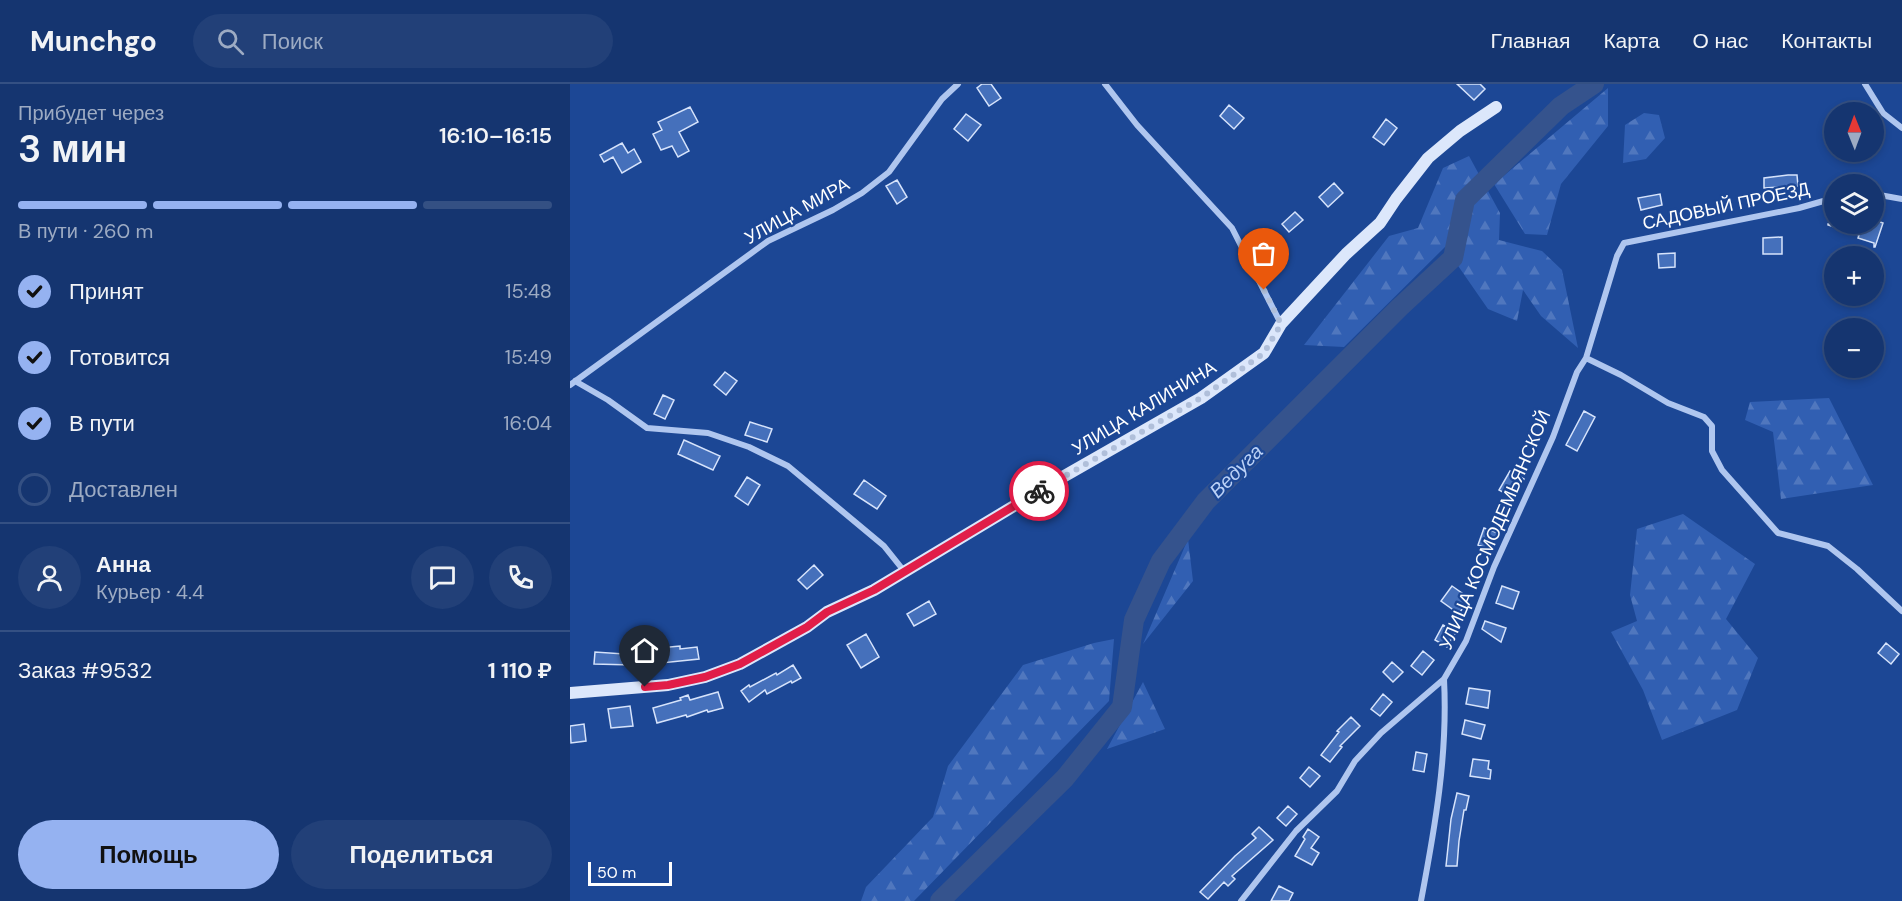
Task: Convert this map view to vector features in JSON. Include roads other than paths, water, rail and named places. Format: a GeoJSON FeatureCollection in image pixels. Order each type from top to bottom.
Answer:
{"type":"FeatureCollection","features":[{"type":"Feature","properties":{"kind":"street","name":"УЛИЦА МИРА"},"geometry":{"type":"LineString","coordinates":[[572,383],[768,241],[833,210],[862,193],[889,172],[942,99],[958,84]]}},
{"type":"Feature","properties":{"kind":"street"},"geometry":{"type":"LineString","coordinates":[[1105,84],[1137,126],[1232,228],[1281,324]]}},
{"type":"Feature","properties":{"kind":"street"},"geometry":{"type":"LineString","coordinates":[[1865,84],[1883,113],[1902,128]]}},
{"type":"Feature","properties":{"kind":"street","name":"УЛИЦА КАЛИНИНА"},"geometry":{"type":"LineString","coordinates":[[570,693],[668,685],[705,677],[740,664],[807,627],[827,612],[874,590],[1054,482],[1201,398],[1264,353],[1281,324],[1346,254],[1380,223],[1428,158],[1460,131],[1496,107]]}},
{"type":"Feature","properties":{"kind":"street"},"geometry":{"type":"LineString","coordinates":[[1884,196],[1902,199]]}},
{"type":"Feature","properties":{"kind":"street","name":"САДОВЫЙ ПРОЕЗД"},"geometry":{"type":"LineString","coordinates":[[1624,243],[1799,208],[1824,201]]}},
{"type":"Feature","properties":{"kind":"street","name":"УЛИЦА КОСМОДЕМЬЯНСКОЙ"},"geometry":{"type":"LineString","coordinates":[[1241,901],[1296,831],[1337,791],[1355,761],[1381,733],[1444,679],[1466,641],[1494,567],[1553,437],[1577,372],[1586,358],[1617,256],[1624,243]]}},
{"type":"Feature","properties":{"kind":"street"},"geometry":{"type":"LineString","coordinates":[[1586,358],[1621,375],[1668,403],[1704,417],[1712,426],[1712,451],[1722,470],[1778,533],[1828,546],[1857,569],[1902,611]]}},
{"type":"Feature","properties":{"kind":"street"},"geometry":{"type":"LineString","coordinates":[[572,383],[608,400],[647,428],[708,433],[749,447],[788,466],[884,546],[904,572]]}},
{"type":"Feature","properties":{"kind":"street"},"geometry":{"type":"LineString","coordinates":[[1421,901],[1438,807],[1445,747],[1444,679]]}},
{"type":"Feature","properties":{"kind":"waterway","name":"Ведуга"},"geometry":{"type":"LineString","coordinates":[[940,901],[1065,778],[1122,707],[1134,620],[1161,561],[1206,501],[1400,307],[1453,258],[1465,200],[1561,106],[1594,84]]}}]}
